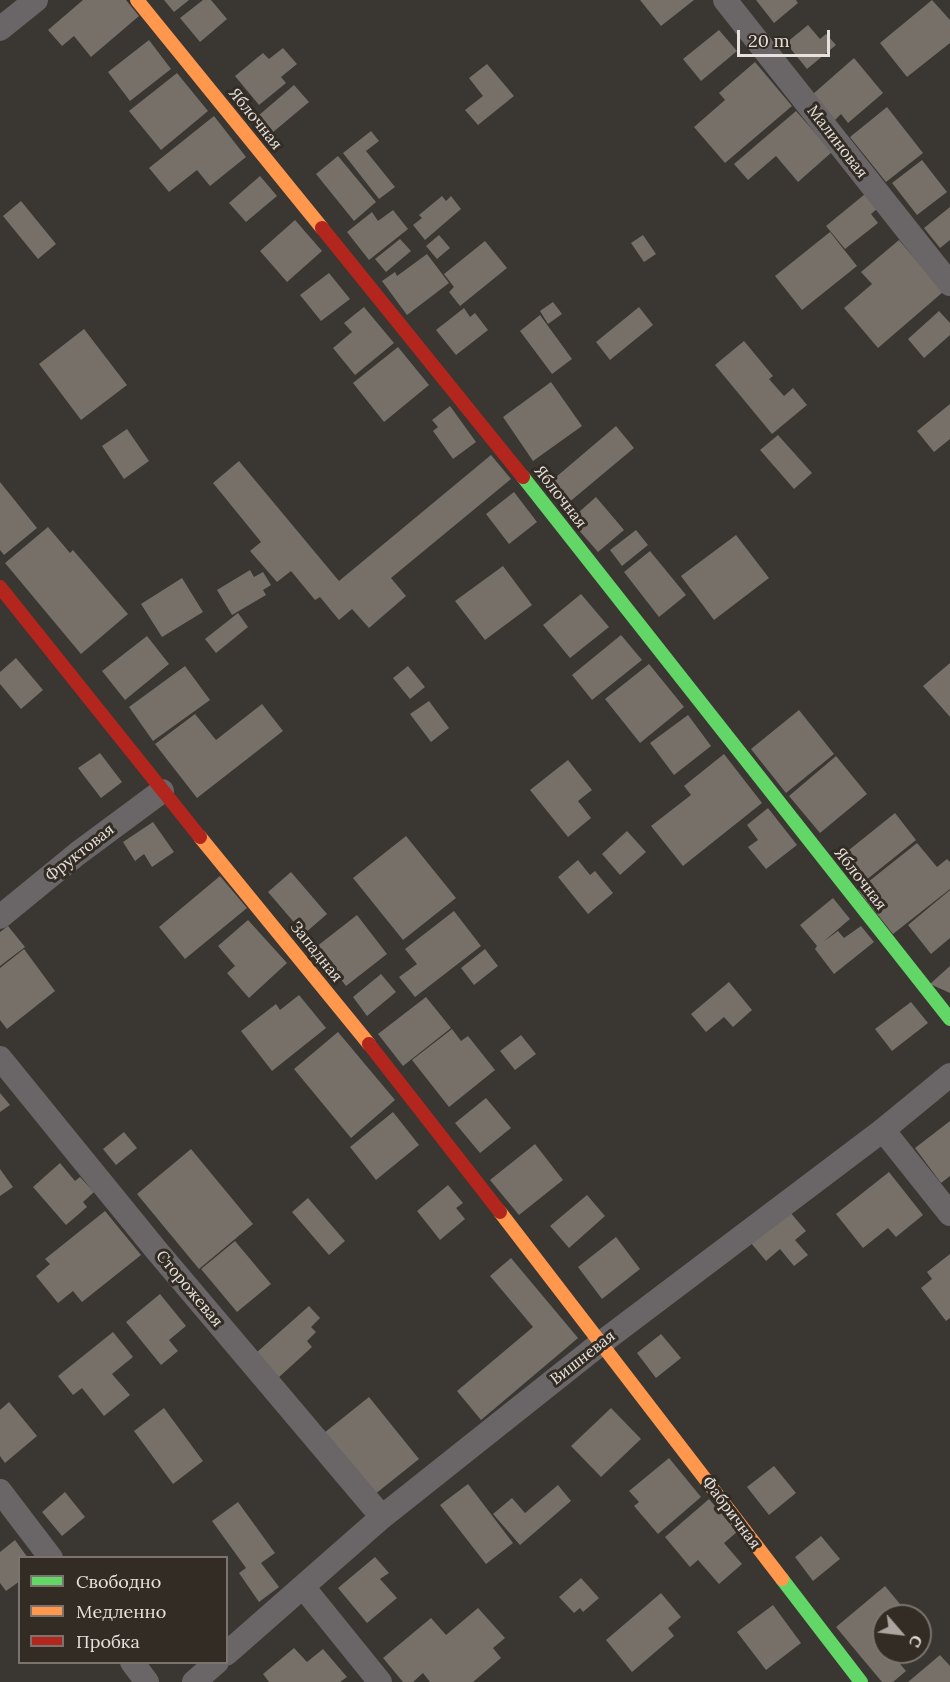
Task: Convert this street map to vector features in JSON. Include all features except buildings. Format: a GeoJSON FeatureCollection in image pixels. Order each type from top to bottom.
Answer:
{"type":"FeatureCollection","features":[{"type":"Feature","properties":{"kind":"street"},"geometry":{"type":"LineString","coordinates":[[0,29],[36,0]]}},
{"type":"Feature","properties":{"kind":"street","name":"Яблочная"},"geometry":{"type":"LineString","coordinates":[[137,0],[495,441],[950,1019]]}},
{"type":"Feature","properties":{"kind":"street","name":"Малиновая"},"geometry":{"type":"LineString","coordinates":[[725,0],[950,284]]}},
{"type":"Feature","properties":{"kind":"street","name":"Западная"},"geometry":{"type":"LineString","coordinates":[[0,587],[162,791],[388,1067],[601,1343]]}},
{"type":"Feature","properties":{"kind":"street","name":"Фруктовая"},"geometry":{"type":"LineString","coordinates":[[0,917],[78,854],[162,791]]}},
{"type":"Feature","properties":{"kind":"street","name":"Сторожевая"},"geometry":{"type":"LineString","coordinates":[[0,1058],[157,1251],[382,1516]]}},
{"type":"Feature","properties":{"kind":"street","name":"Вишневая"},"geometry":{"type":"LineString","coordinates":[[228,1652],[304,1588],[382,1516],[601,1343],[883,1130],[950,1075]]}},
{"type":"Feature","properties":{"kind":"street"},"geometry":{"type":"LineString","coordinates":[[883,1130],[950,1214]]}},
{"type":"Feature","properties":{"kind":"street","name":"Фабричная"},"geometry":{"type":"LineString","coordinates":[[601,1343],[861,1682]]}},
{"type":"Feature","properties":{"kind":"street"},"geometry":{"type":"LineString","coordinates":[[0,1491],[50,1556]]}},
{"type":"Feature","properties":{"kind":"street"},"geometry":{"type":"LineString","coordinates":[[304,1588],[380,1682]]}},
{"type":"Feature","properties":{"kind":"street"},"geometry":{"type":"LineString","coordinates":[[134,1664],[147,1682]]}},
{"type":"Feature","properties":{"kind":"street"},"geometry":{"type":"LineString","coordinates":[[195,1682],[215,1664]]}},
{"type":"Feature","properties":{"kind":"traffic: fast"},"geometry":{"type":"LineString","coordinates":[[523,477],[950,1019]]}},
{"type":"Feature","properties":{"kind":"traffic: fast"},"geometry":{"type":"LineString","coordinates":[[782,1579],[861,1682]]}},
{"type":"Feature","properties":{"kind":"traffic: slow"},"geometry":{"type":"LineString","coordinates":[[137,0],[322,228]]}},
{"type":"Feature","properties":{"kind":"traffic: slow"},"geometry":{"type":"LineString","coordinates":[[200,837],[369,1044]]}},
{"type":"Feature","properties":{"kind":"traffic: slow"},"geometry":{"type":"LineString","coordinates":[[500,1212],[782,1579]]}},
{"type":"Feature","properties":{"kind":"traffic: jam"},"geometry":{"type":"LineString","coordinates":[[322,228],[523,477]]}},
{"type":"Feature","properties":{"kind":"traffic: jam"},"geometry":{"type":"LineString","coordinates":[[0,587],[200,837]]}},
{"type":"Feature","properties":{"kind":"traffic: jam"},"geometry":{"type":"LineString","coordinates":[[369,1044],[500,1212]]}}]}
